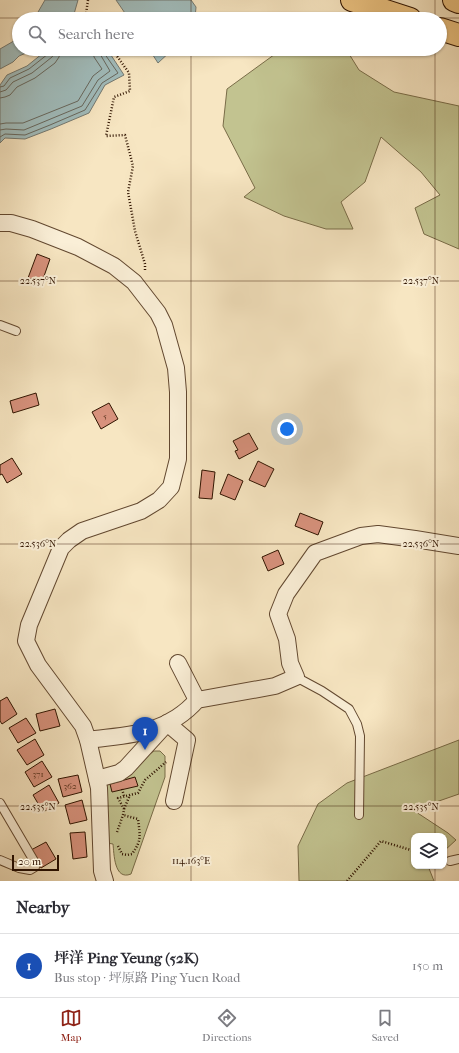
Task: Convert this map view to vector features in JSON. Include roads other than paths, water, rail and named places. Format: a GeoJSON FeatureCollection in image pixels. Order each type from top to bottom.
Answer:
{"type":"FeatureCollection","features":[{"type":"Feature","properties":{"kind":"highway"},"geometry":{"type":"LineString","coordinates":[[352,0],[389,12]]}},
{"type":"Feature","properties":{"kind":"highway"},"geometry":{"type":"LineString","coordinates":[[454,0],[459,2]]}},
{"type":"Feature","properties":{"kind":"highway"},"geometry":{"type":"LineString","coordinates":[[447,31],[459,35]]}},
{"type":"Feature","properties":{"kind":"street"},"geometry":{"type":"LineString","coordinates":[[0,223],[11,222],[78,247],[114,266],[134,282],[148,298],[164,325],[176,368],[178,392],[178,459],[171,487],[159,500],[141,511],[82,531],[61,548],[29,625],[26,640],[38,665],[83,726],[88,740],[99,788],[102,871],[105,881]]}},
{"type":"Feature","properties":{"kind":"street"},"geometry":{"type":"LineString","coordinates":[[88,740],[153,729],[173,720],[197,700],[275,686],[296,677],[290,663],[287,640],[278,614],[286,594],[315,553],[361,536],[378,534],[459,546]]}},
{"type":"Feature","properties":{"kind":"street"},"geometry":{"type":"LineString","coordinates":[[178,663],[197,700]]}},
{"type":"Feature","properties":{"kind":"street"},"geometry":{"type":"LineString","coordinates":[[167,723],[187,740],[174,801]]}},
{"type":"Feature","properties":{"kind":"street"},"geometry":{"type":"LineString","coordinates":[[97,779],[119,773],[126,768],[167,723]]}},
{"type":"Feature","properties":{"kind":"lane"},"geometry":{"type":"LineString","coordinates":[[0,325],[16,331]]}},
{"type":"Feature","properties":{"kind":"lane"},"geometry":{"type":"LineString","coordinates":[[296,677],[322,691],[349,709],[357,724],[360,736],[359,815]]}},
{"type":"Feature","properties":{"kind":"lane"},"geometry":{"type":"LineString","coordinates":[[0,803],[34,861],[35,867],[30,870],[19,868],[0,860]]}},
{"type":"Feature","properties":{"kind":"lane"},"geometry":{"type":"LineString","coordinates":[[450,861],[459,859]]}},
{"type":"Feature","properties":{"kind":"water"},"geometry":{"type":"Polygon","coordinates":[[[45,0],[78,0],[75,12],[38,12],[45,0]]]}},
{"type":"Feature","properties":{"kind":"water"},"geometry":{"type":"Polygon","coordinates":[[[116,0],[191,0],[196,7],[196,12],[124,12],[116,0]]]}},
{"type":"Feature","properties":{"kind":"water"},"geometry":{"type":"Polygon","coordinates":[[[12,42],[12,56],[19,56],[13,62],[0,69],[0,49],[12,42]]]}},
{"type":"Feature","properties":{"kind":"water"},"geometry":{"type":"Polygon","coordinates":[[[39,56],[112,56],[124,75],[105,85],[89,113],[25,139],[5,138],[0,143],[0,85],[7,75],[27,66],[39,56]]]}},
{"type":"Feature","properties":{"kind":"water"},"geometry":{"type":"Polygon","coordinates":[[[154,56],[166,56],[158,63],[154,56]]]}},
{"type":"Feature","properties":{"kind":"place","name":"坪洋 Ping Yeung (52K)"},"geometry":{"type":"Point","coordinates":[145,750]}}]}
